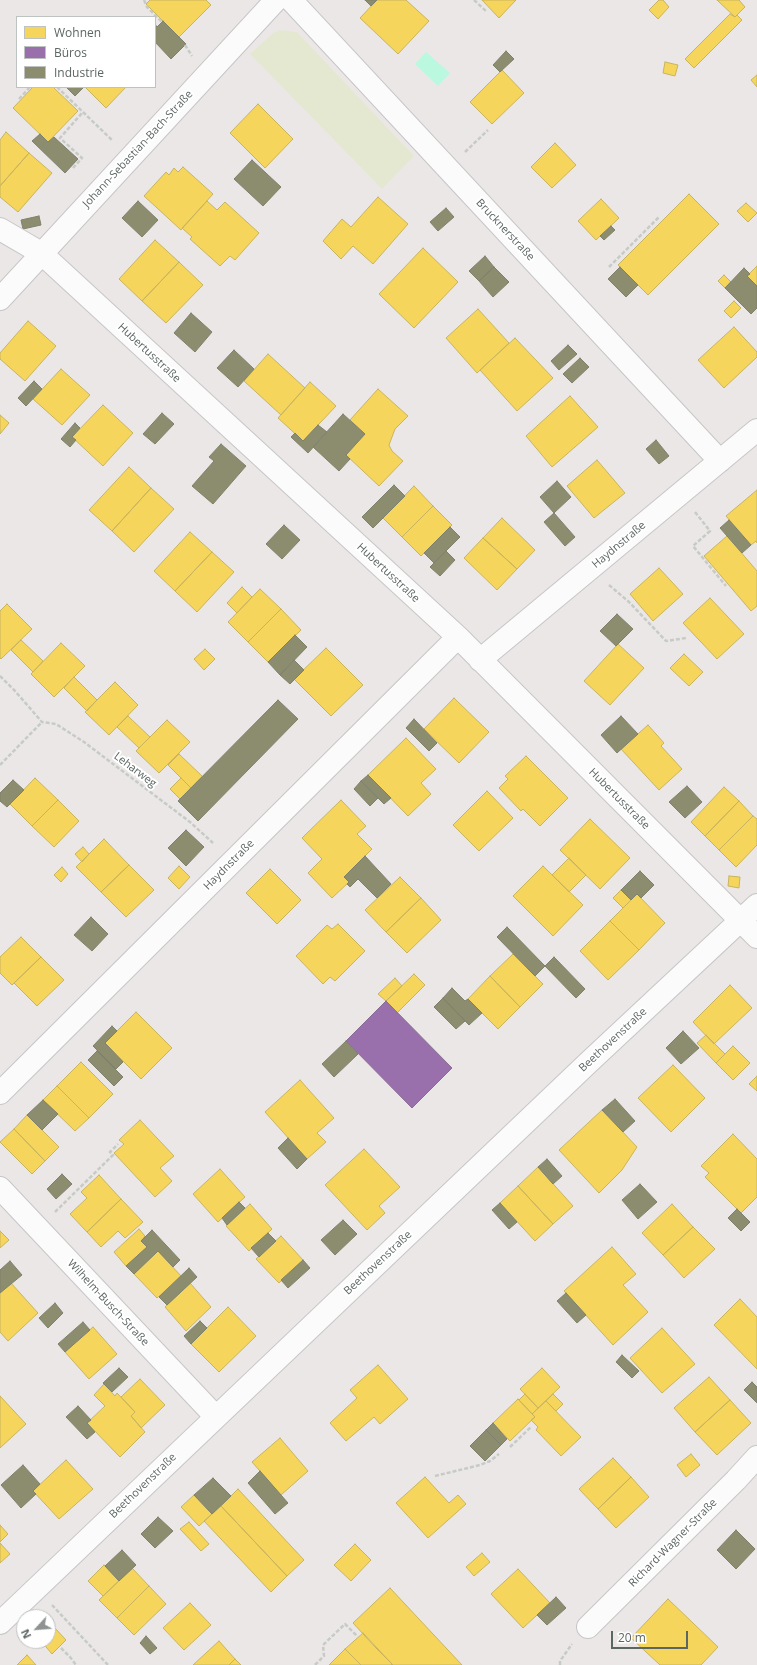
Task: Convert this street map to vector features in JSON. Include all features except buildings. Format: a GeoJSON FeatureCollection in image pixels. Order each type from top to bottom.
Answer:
{"type":"FeatureCollection","features":[{"type":"Feature","properties":{"kind":"street","name":"Johann-Sebastian-Bach-Straße"},"geometry":{"type":"LineString","coordinates":[[0,299],[276,0]]}},
{"type":"Feature","properties":{"kind":"street","name":"Brucknerstraße"},"geometry":{"type":"LineString","coordinates":[[291,0],[720,461]]}},
{"type":"Feature","properties":{"kind":"street","name":"Hubertusstraße"},"geometry":{"type":"LineString","coordinates":[[0,229],[41,253],[458,637],[757,937]]}},
{"type":"Feature","properties":{"kind":"street","name":"Haydnstraße"},"geometry":{"type":"LineString","coordinates":[[480,660],[757,430]]}},
{"type":"Feature","properties":{"kind":"street","name":"Haydnstraße"},"geometry":{"type":"LineString","coordinates":[[0,1093],[458,637]]}},
{"type":"Feature","properties":{"kind":"street","name":"Beethovenstraße"},"geometry":{"type":"LineString","coordinates":[[0,1623],[757,905]]}},
{"type":"Feature","properties":{"kind":"street","name":"Wilhelm-Busch-Straße"},"geometry":{"type":"LineString","coordinates":[[0,1188],[216,1417]]}},
{"type":"Feature","properties":{"kind":"street","name":"Richard-Wagner-Straße"},"geometry":{"type":"LineString","coordinates":[[588,1627],[736,1480],[757,1457]]}},
{"type":"Feature","properties":{"kind":"path"},"geometry":{"type":"LineString","coordinates":[[144,0],[146,7],[156,16]]}},
{"type":"Feature","properties":{"kind":"path"},"geometry":{"type":"LineString","coordinates":[[474,0],[486,11]]}},
{"type":"Feature","properties":{"kind":"path"},"geometry":{"type":"LineString","coordinates":[[156,16],[162,22]]}},
{"type":"Feature","properties":{"kind":"path"},"geometry":{"type":"LineString","coordinates":[[185,45],[196,62]]}},
{"type":"Feature","properties":{"kind":"path"},"geometry":{"type":"LineString","coordinates":[[19,99],[29,88]]}},
{"type":"Feature","properties":{"kind":"path"},"geometry":{"type":"LineString","coordinates":[[58,88],[114,142]]}},
{"type":"Feature","properties":{"kind":"path"},"geometry":{"type":"LineString","coordinates":[[73,168],[82,158],[60,138],[83,112]]}},
{"type":"Feature","properties":{"kind":"path"},"geometry":{"type":"LineString","coordinates":[[461,156],[488,130]]}},
{"type":"Feature","properties":{"kind":"path"},"geometry":{"type":"LineString","coordinates":[[609,267],[659,217]]}},
{"type":"Feature","properties":{"kind":"path"},"geometry":{"type":"LineString","coordinates":[[680,494],[710,531],[693,546],[726,586]]}},
{"type":"Feature","properties":{"kind":"path"},"geometry":{"type":"LineString","coordinates":[[629,602],[666,641],[686,638]]}},
{"type":"Feature","properties":{"kind":"path"},"geometry":{"type":"LineString","coordinates":[[0,676],[15,690],[42,722],[0,765]]}},
{"type":"Feature","properties":{"kind":"path","name":"Leharweg"},"geometry":{"type":"LineString","coordinates":[[42,722],[56,724],[84,742],[193,824],[213,843]]}},
{"type":"Feature","properties":{"kind":"path"},"geometry":{"type":"LineString","coordinates":[[50,1217],[113,1155],[110,1152],[118,1144]]}},
{"type":"Feature","properties":{"kind":"path"},"geometry":{"type":"LineString","coordinates":[[510,1447],[531,1427]]}},
{"type":"Feature","properties":{"kind":"path"},"geometry":{"type":"LineString","coordinates":[[435,1476],[480,1465],[490,1461],[499,1454]]}},
{"type":"Feature","properties":{"kind":"path"},"geometry":{"type":"LineString","coordinates":[[36,1588],[108,1665]]}},
{"type":"Feature","properties":{"kind":"path"},"geometry":{"type":"LineString","coordinates":[[315,1665],[324,1656],[322,1645],[345,1624],[358,1637]]}},
{"type":"Feature","properties":{"kind":"path"},"geometry":{"type":"LineString","coordinates":[[61,1648],[76,1665]]}},
{"type":"Feature","properties":{"kind":"shaded area"},"geometry":{"type":"Polygon","coordinates":[[[280,30],[297,32],[414,156],[382,189],[250,54],[273,33],[280,30]]]}},
{"type":"Feature","properties":{"kind":"shaded area"},"geometry":{"type":"Polygon","coordinates":[[[426,52],[450,73],[438,86],[415,64],[426,52]]]}}]}
